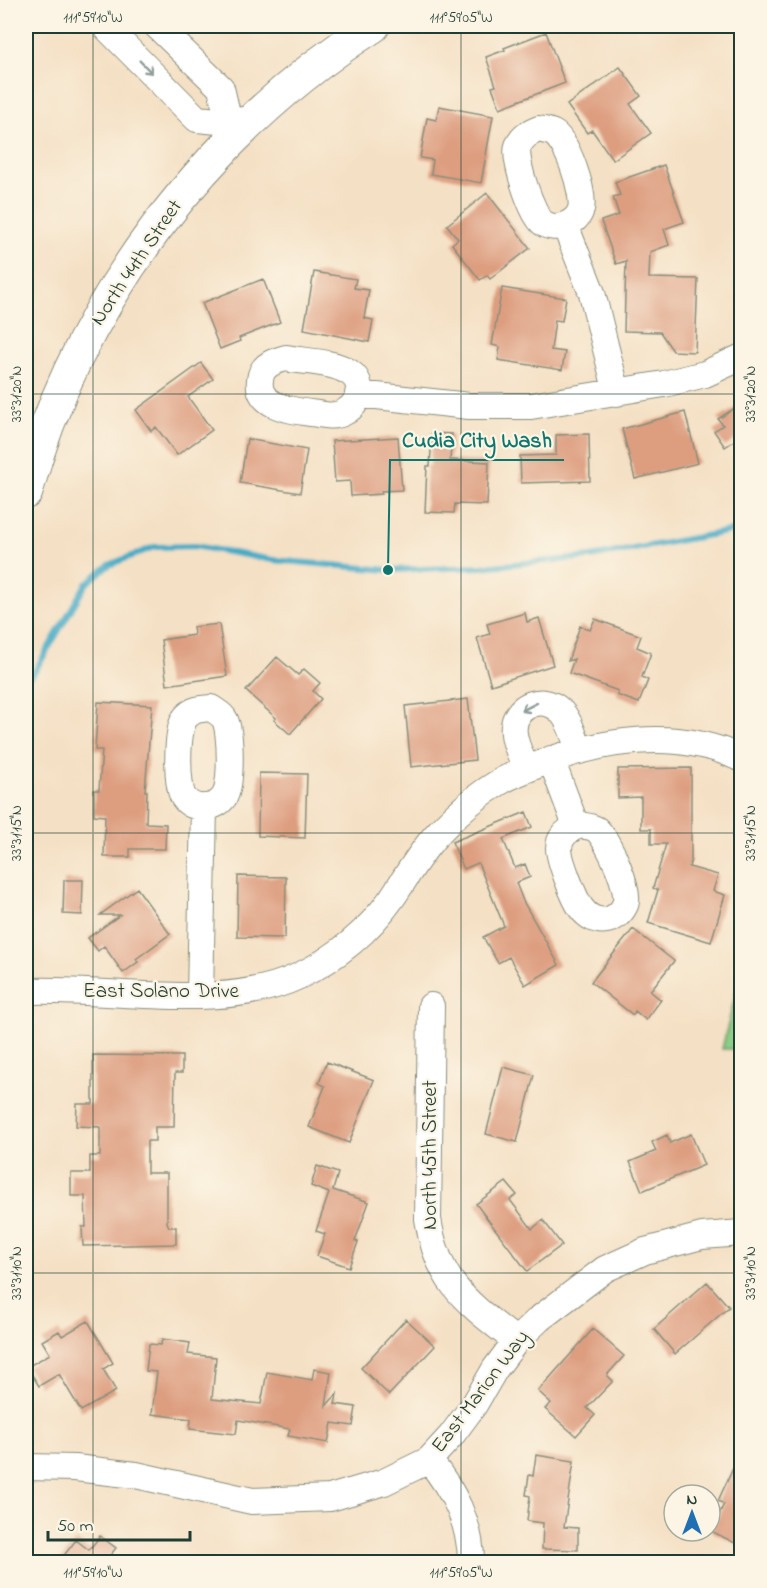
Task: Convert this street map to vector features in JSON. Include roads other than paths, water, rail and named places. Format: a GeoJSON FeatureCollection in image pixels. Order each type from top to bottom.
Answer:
{"type":"FeatureCollection","features":[{"type":"Feature","properties":{"kind":"main road","name":"North 44th Street"},"geometry":{"type":"LineString","coordinates":[[26,492],[49,421],[102,309],[173,206],[236,128],[333,51],[373,26]]}},
{"type":"Feature","properties":{"kind":"street"},"geometry":{"type":"LineString","coordinates":[[105,26],[197,119],[236,128]]}},
{"type":"Feature","properties":{"kind":"street"},"geometry":{"type":"LineString","coordinates":[[157,26],[221,88],[236,128]]}},
{"type":"Feature","properties":{"kind":"street"},"geometry":{"type":"LineString","coordinates":[[565,225],[592,293],[617,393]]}},
{"type":"Feature","properties":{"kind":"street"},"geometry":{"type":"LineString","coordinates":[[358,394],[469,406],[531,406],[664,384],[705,374],[741,357]]}},
{"type":"Feature","properties":{"kind":"street"},"geometry":{"type":"LineString","coordinates":[[526,769],[514,734],[517,714],[530,704],[542,701],[552,703],[565,715],[579,750]]}},
{"type":"Feature","properties":{"kind":"street","name":"East Solano Drive"},"geometry":{"type":"LineString","coordinates":[[26,991],[200,995],[262,990],[299,976],[334,955],[366,931],[391,899],[415,862],[444,827],[465,807],[498,782],[551,759],[579,750],[631,741],[666,741],[703,746],[741,759]]}},
{"type":"Feature","properties":{"kind":"street"},"geometry":{"type":"LineString","coordinates":[[551,759],[576,826]]}},
{"type":"Feature","properties":{"kind":"street"},"geometry":{"type":"LineString","coordinates":[[200,995],[204,807]]}},
{"type":"Feature","properties":{"kind":"street","name":"North 45th Street"},"geometry":{"type":"LineString","coordinates":[[431,1006],[428,1219],[431,1242],[449,1281],[475,1308],[516,1341]]}},
{"type":"Feature","properties":{"kind":"street","name":"East Marion Way"},"geometry":{"type":"LineString","coordinates":[[26,1467],[75,1468],[136,1475],[252,1501],[330,1498],[384,1482],[429,1460],[452,1436],[516,1341],[539,1319],[605,1269],[645,1251],[702,1236],[741,1233]]}},
{"type":"Feature","properties":{"kind":"street"},"geometry":{"type":"LineString","coordinates":[[429,1460],[445,1480],[464,1517],[471,1549],[471,1563]]}},
{"type":"Feature","properties":{"kind":"waterway"},"geometry":{"type":"LineString","coordinates":[[26,680],[35,671],[86,584],[109,565],[154,547],[195,546],[273,560],[388,570],[481,567],[590,557],[742,529]]}},
{"type":"Feature","properties":{"kind":"place","name":"Cudia City Wash"},"geometry":{"type":"Point","coordinates":[388,570]}}]}
